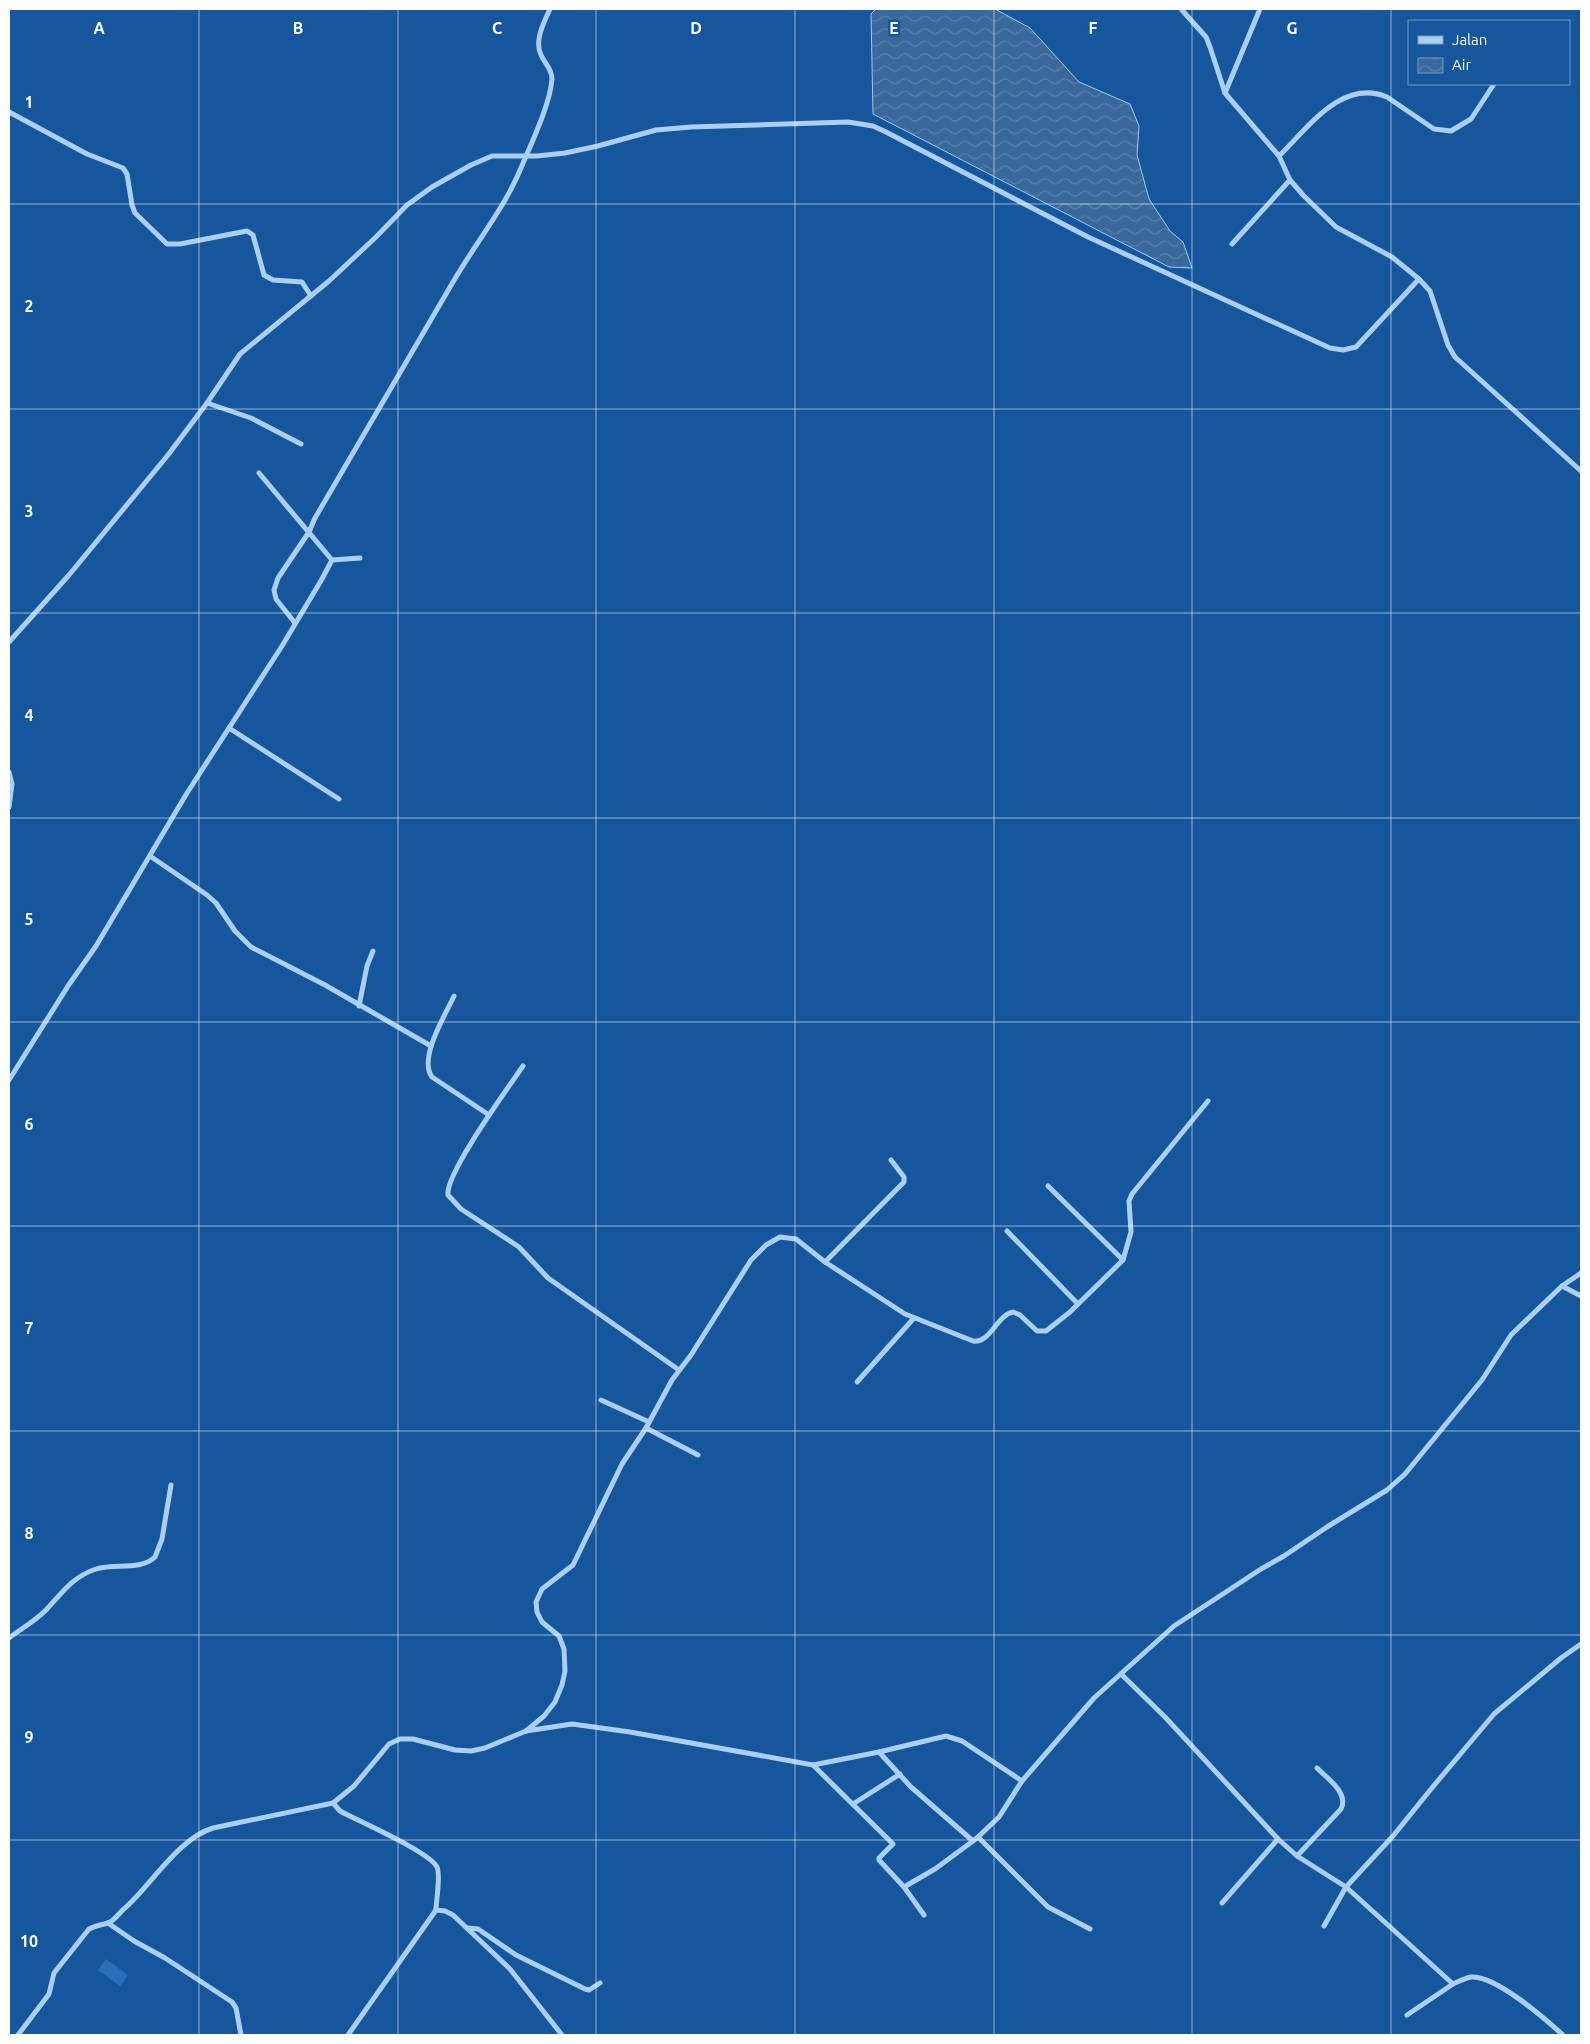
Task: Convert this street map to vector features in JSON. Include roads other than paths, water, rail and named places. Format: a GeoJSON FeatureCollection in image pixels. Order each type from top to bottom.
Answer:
{"type":"FeatureCollection","features":[{"type":"Feature","properties":{"kind":"street"},"geometry":{"type":"LineString","coordinates":[[295,623],[276,599],[274,590],[282,571],[309,532],[315,518],[364,437],[409,355],[504,201],[526,156],[546,104],[552,80],[550,69],[538,48],[540,36],[550,9]]}},
{"type":"Feature","properties":{"kind":"street"},"geometry":{"type":"LineString","coordinates":[[1181,9],[1206,37],[1215,58],[1225,93],[1279,156],[1290,180],[1336,227],[1392,257],[1419,279],[1430,291],[1448,345],[1455,357],[1581,471]]}},
{"type":"Feature","properties":{"kind":"street"},"geometry":{"type":"LineString","coordinates":[[1225,93],[1260,9]]}},
{"type":"Feature","properties":{"kind":"street"},"geometry":{"type":"LineString","coordinates":[[1279,156],[1334,104],[1351,94],[1367,92],[1380,94],[1434,129],[1451,131],[1471,118],[1493,85]]}},
{"type":"Feature","properties":{"kind":"street"},"geometry":{"type":"LineString","coordinates":[[9,112],[86,154],[124,168],[135,213],[165,242],[180,244],[247,231],[253,235],[264,275],[272,280],[302,282],[311,296]]}},
{"type":"Feature","properties":{"kind":"street"},"geometry":{"type":"LineString","coordinates":[[9,642],[69,575],[134,497],[207,403],[240,354],[347,265],[416,198],[448,177],[484,159],[582,150],[656,130],[691,126],[862,123],[886,132],[1088,237],[1337,350],[1356,347],[1419,279]]}},
{"type":"Feature","properties":{"kind":"street"},"geometry":{"type":"LineString","coordinates":[[1232,244],[1290,180]]}},
{"type":"Feature","properties":{"kind":"street"},"geometry":{"type":"LineString","coordinates":[[207,403],[252,418],[301,444]]}},
{"type":"Feature","properties":{"kind":"street"},"geometry":{"type":"LineString","coordinates":[[259,473],[332,560]]}},
{"type":"Feature","properties":{"kind":"street"},"geometry":{"type":"LineString","coordinates":[[332,560],[360,558]]}},
{"type":"Feature","properties":{"kind":"street"},"geometry":{"type":"LineString","coordinates":[[9,1080],[68,986],[96,946],[332,560]]}},
{"type":"Feature","properties":{"kind":"street"},"geometry":{"type":"LineString","coordinates":[[228,728],[339,799]]}},
{"type":"Feature","properties":{"kind":"street"},"geometry":{"type":"LineString","coordinates":[[9,772],[12,784],[9,807]]}},
{"type":"Feature","properties":{"kind":"street"},"geometry":{"type":"LineString","coordinates":[[150,856],[216,903],[235,931],[251,947],[325,985],[431,1046]]}},
{"type":"Feature","properties":{"kind":"street"},"geometry":{"type":"LineString","coordinates":[[359,1006],[365,972],[373,951]]}},
{"type":"Feature","properties":{"kind":"street"},"geometry":{"type":"LineString","coordinates":[[454,996],[431,1046],[427,1067],[432,1077],[489,1116]]}},
{"type":"Feature","properties":{"kind":"street"},"geometry":{"type":"LineString","coordinates":[[523,1066],[489,1116],[450,1181],[448,1191],[450,1198],[461,1209],[518,1247],[548,1278],[679,1370]]}},
{"type":"Feature","properties":{"kind":"street"},"geometry":{"type":"LineString","coordinates":[[526,1731],[544,1716],[555,1702],[565,1671],[564,1649],[559,1636],[542,1622],[536,1612],[536,1602],[542,1589],[574,1565],[622,1464],[646,1428],[679,1370],[691,1355],[751,1260],[772,1240],[780,1236],[796,1239],[825,1262],[905,1314],[978,1342],[1009,1313],[1013,1312],[1020,1315],[1037,1331],[1046,1331],[1078,1304],[1123,1260],[1131,1232],[1129,1200],[1132,1194],[1208,1101]]}},
{"type":"Feature","properties":{"kind":"street"},"geometry":{"type":"LineString","coordinates":[[825,1262],[904,1182],[904,1177],[890,1160]]}},
{"type":"Feature","properties":{"kind":"street"},"geometry":{"type":"LineString","coordinates":[[1048,1186],[1123,1260]]}},
{"type":"Feature","properties":{"kind":"street"},"geometry":{"type":"LineString","coordinates":[[1007,1231],[1078,1304]]}},
{"type":"Feature","properties":{"kind":"street"},"geometry":{"type":"LineString","coordinates":[[904,1887],[935,1869],[976,1839],[999,1817],[1022,1781],[1094,1698],[1174,1626],[1326,1527],[1387,1490],[1405,1474],[1482,1380],[1511,1336],[1562,1286],[1581,1272]]}},
{"type":"Feature","properties":{"kind":"street"},"geometry":{"type":"LineString","coordinates":[[1562,1286],[1581,1296]]}},
{"type":"Feature","properties":{"kind":"street"},"geometry":{"type":"LineString","coordinates":[[857,1382],[914,1318]]}},
{"type":"Feature","properties":{"kind":"street"},"geometry":{"type":"LineString","coordinates":[[601,1400],[649,1422]]}},
{"type":"Feature","properties":{"kind":"street"},"geometry":{"type":"LineString","coordinates":[[646,1428],[698,1455]]}},
{"type":"Feature","properties":{"kind":"street"},"geometry":{"type":"LineString","coordinates":[[9,1638],[46,1610],[64,1588],[81,1575],[103,1567],[143,1564],[155,1557],[162,1539],[171,1485]]}},
{"type":"Feature","properties":{"kind":"street"},"geometry":{"type":"LineString","coordinates":[[1324,1926],[1346,1887],[1394,1836],[1494,1714],[1581,1644]]}},
{"type":"Feature","properties":{"kind":"street"},"geometry":{"type":"LineString","coordinates":[[1121,1674],[1165,1717],[1278,1839],[1297,1856],[1346,1887],[1453,1984]]}},
{"type":"Feature","properties":{"kind":"street"},"geometry":{"type":"LineString","coordinates":[[18,2035],[49,1994],[54,1973],[84,1936],[95,1925],[108,1923],[128,1906],[161,1868],[192,1838],[203,1830],[333,1803],[354,1786],[388,1744],[400,1740],[413,1739],[455,1750],[470,1751],[485,1748],[526,1731],[572,1724],[686,1741],[813,1764],[880,1752],[946,1736],[954,1738],[1022,1781]]}},
{"type":"Feature","properties":{"kind":"street"},"geometry":{"type":"LineString","coordinates":[[880,1752],[937,1811],[976,1839],[1048,1907],[1090,1929]]}},
{"type":"Feature","properties":{"kind":"street"},"geometry":{"type":"LineString","coordinates":[[813,1764],[893,1844],[878,1858],[904,1887],[924,1915]]}},
{"type":"Feature","properties":{"kind":"street"},"geometry":{"type":"LineString","coordinates":[[1297,1856],[1341,1809],[1344,1802],[1342,1794],[1317,1768]]}},
{"type":"Feature","properties":{"kind":"street"},"geometry":{"type":"LineString","coordinates":[[853,1804],[900,1774]]}},
{"type":"Feature","properties":{"kind":"street"},"geometry":{"type":"LineString","coordinates":[[333,1803],[340,1811],[422,1854],[435,1864],[438,1872],[436,1910],[348,2035]]}},
{"type":"Feature","properties":{"kind":"street"},"geometry":{"type":"LineString","coordinates":[[1222,1903],[1278,1839]]}},
{"type":"Feature","properties":{"kind":"street"},"geometry":{"type":"LineString","coordinates":[[436,1910],[448,1912],[510,1969],[562,2035]]}},
{"type":"Feature","properties":{"kind":"street"},"geometry":{"type":"LineString","coordinates":[[108,1923],[134,1942],[165,1958],[232,2002],[236,2008],[241,2035]]}},
{"type":"Feature","properties":{"kind":"street"},"geometry":{"type":"LineString","coordinates":[[467,1928],[478,1929],[516,1954],[585,1989],[589,1990],[600,1983]]}},
{"type":"Feature","properties":{"kind":"street"},"geometry":{"type":"LineString","coordinates":[[1407,2015],[1453,1984],[1471,1977],[1486,1980],[1537,2011],[1563,2035]]}},
{"type":"Feature","properties":{"kind":"water"},"geometry":{"type":"Polygon","coordinates":[[[876,9],[995,9],[1030,28],[1079,82],[1130,104],[1139,126],[1137,155],[1149,199],[1170,231],[1183,242],[1192,268],[1169,267],[873,114],[871,14],[876,9]]]}}]}
